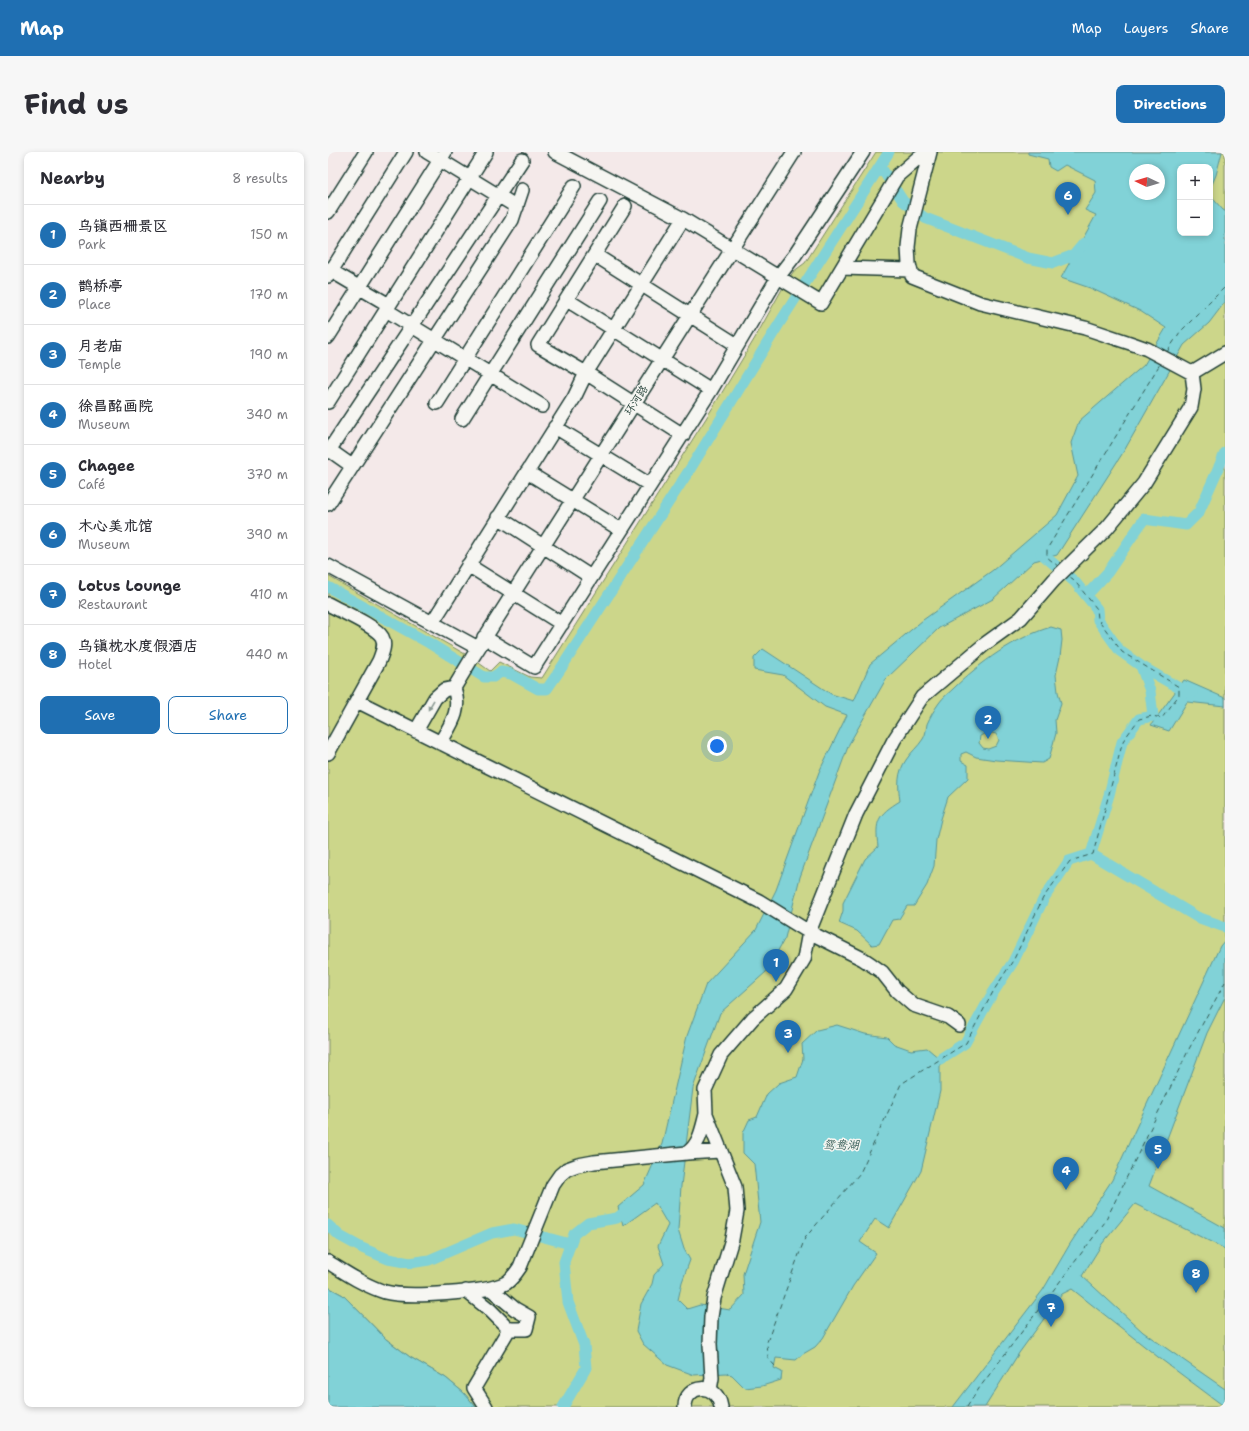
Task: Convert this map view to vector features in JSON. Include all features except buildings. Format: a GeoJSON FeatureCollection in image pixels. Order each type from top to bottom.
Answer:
{"type":"FeatureCollection","features":[{"type":"Feature","properties":{"kind":"street"},"geometry":{"type":"LineString","coordinates":[[328,212],[366,152]]}},
{"type":"Feature","properties":{"kind":"street"},"geometry":{"type":"LineString","coordinates":[[406,152],[329,272],[359,288],[412,326],[542,406]]}},
{"type":"Feature","properties":{"kind":"street"},"geometry":{"type":"LineString","coordinates":[[427,152],[442,156],[469,178],[517,207]]}},
{"type":"Feature","properties":{"kind":"street"},"geometry":{"type":"LineString","coordinates":[[328,402],[486,152]]}},
{"type":"Feature","properties":{"kind":"street"},"geometry":{"type":"LineString","coordinates":[[555,152],[683,219],[821,303],[897,176],[918,157],[929,153]]}},
{"type":"Feature","properties":{"kind":"street","name":"环河路"},"geometry":{"type":"LineString","coordinates":[[454,688],[794,152]]}},
{"type":"Feature","properties":{"kind":"street"},"geometry":{"type":"LineString","coordinates":[[328,566],[478,648],[534,667],[683,435],[778,277],[795,255],[863,152]]}},
{"type":"Feature","properties":{"kind":"street"},"geometry":{"type":"LineString","coordinates":[[929,153],[910,229],[908,247],[912,276],[980,303],[1085,328],[1147,349],[1192,373]]}},
{"type":"Feature","properties":{"kind":"street"},"geometry":{"type":"LineString","coordinates":[[328,337],[442,156]]}},
{"type":"Feature","properties":{"kind":"street"},"geometry":{"type":"LineString","coordinates":[[352,466],[329,450],[522,160]]}},
{"type":"Feature","properties":{"kind":"street"},"geometry":{"type":"LineString","coordinates":[[437,403],[574,186]]}},
{"type":"Feature","properties":{"kind":"street"},"geometry":{"type":"LineString","coordinates":[[328,504],[512,220],[522,190]]}},
{"type":"Feature","properties":{"kind":"street"},"geometry":{"type":"LineString","coordinates":[[462,419],[600,201]]}},
{"type":"Feature","properties":{"kind":"street"},"geometry":{"type":"LineString","coordinates":[[625,206],[538,345],[586,373],[683,435]]}},
{"type":"Feature","properties":{"kind":"street"},"geometry":{"type":"LineString","coordinates":[[432,623],[574,398],[586,373],[683,219]]}},
{"type":"Feature","properties":{"kind":"street"},"geometry":{"type":"LineString","coordinates":[[595,255],[737,345]]}},
{"type":"Feature","properties":{"kind":"street"},"geometry":{"type":"LineString","coordinates":[[842,268],[910,270]]}},
{"type":"Feature","properties":{"kind":"street"},"geometry":{"type":"LineString","coordinates":[[567,300],[711,390]]}},
{"type":"Feature","properties":{"kind":"street"},"geometry":{"type":"LineString","coordinates":[[1192,373],[1225,353]]}},
{"type":"Feature","properties":{"kind":"street"},"geometry":{"type":"LineString","coordinates":[[687,1153],[694,1148],[698,1142],[706,1114],[705,1090],[722,1055],[753,1018],[786,989],[804,959],[809,932],[856,814],[894,740],[922,697],[984,644],[1021,618],[1054,580],[1107,528],[1144,483],[1191,407],[1194,390],[1192,373]]}},
{"type":"Feature","properties":{"kind":"street"},"geometry":{"type":"LineString","coordinates":[[555,427],[650,485]]}},
{"type":"Feature","properties":{"kind":"street"},"geometry":{"type":"LineString","coordinates":[[527,472],[621,530]]}},
{"type":"Feature","properties":{"kind":"street"},"geometry":{"type":"LineString","coordinates":[[498,517],[591,577]]}},
{"type":"Feature","properties":{"kind":"street"},"geometry":{"type":"LineString","coordinates":[[468,565],[562,624]]}},
{"type":"Feature","properties":{"kind":"street"},"geometry":{"type":"LineString","coordinates":[[328,604],[372,628],[382,637],[384,647],[379,661],[328,753]]}},
{"type":"Feature","properties":{"kind":"street"},"geometry":{"type":"LineString","coordinates":[[416,731],[435,698],[444,690],[454,688],[457,698],[455,717],[440,743]]}},
{"type":"Feature","properties":{"kind":"street"},"geometry":{"type":"LineString","coordinates":[[357,701],[759,901],[809,932],[863,959],[882,972],[897,991],[913,1005],[948,1017],[959,1025]]}},
{"type":"Feature","properties":{"kind":"street"},"geometry":{"type":"LineString","coordinates":[[706,1114],[735,1186],[737,1211],[732,1240],[714,1298],[711,1317],[711,1384],[718,1396],[721,1407]]}},
{"type":"Feature","properties":{"kind":"street"},"geometry":{"type":"LineString","coordinates":[[328,1262],[370,1286],[385,1292],[416,1294],[490,1288],[506,1282],[520,1267],[553,1185],[560,1175],[567,1169],[594,1162],[647,1156],[720,1151]]}},
{"type":"Feature","properties":{"kind":"street"},"geometry":{"type":"LineString","coordinates":[[466,1291],[490,1310],[509,1329],[526,1329],[529,1317],[515,1309],[490,1288]]}},
{"type":"Feature","properties":{"kind":"street"},"geometry":{"type":"LineString","coordinates":[[486,1407],[474,1388],[509,1329]]}},
{"type":"Feature","properties":{"kind":"street"},"geometry":{"type":"LineString","coordinates":[[685,1407],[685,1402],[691,1393],[711,1384]]}},
{"type":"Feature","properties":{"kind":"green space"},"geometry":{"type":"Polygon","coordinates":[[[876,152],[1225,152],[1225,1407],[476,1407],[464,1393],[446,1378],[410,1357],[386,1339],[343,1295],[328,1287],[328,576],[472,658],[490,671],[499,662],[530,677],[542,678],[715,404],[755,338],[786,282],[794,271],[805,263],[876,152]]]}},
{"type":"Feature","properties":{"kind":"water","name":"鸳鸯湖"},"geometry":{"type":"Polygon","coordinates":[[[1028,152],[1222,152],[1213,182],[1213,164],[1177,164],[1177,236],[1213,236],[1213,197],[1225,211],[1225,302],[1209,323],[1184,345],[1124,451],[1057,555],[1034,561],[993,599],[939,628],[886,679],[849,744],[800,877],[785,938],[766,972],[720,1013],[693,1088],[681,1186],[678,1230],[684,1249],[690,1260],[682,1282],[678,1300],[687,1309],[700,1305],[730,1310],[744,1295],[743,1274],[760,1222],[754,1164],[743,1153],[743,1133],[749,1120],[757,1117],[767,1094],[779,1083],[797,1077],[803,1059],[802,1044],[817,1030],[837,1025],[865,1034],[887,1037],[894,1044],[911,1050],[927,1048],[940,1059],[940,1091],[921,1171],[889,1228],[875,1219],[860,1242],[876,1253],[853,1286],[823,1338],[815,1347],[796,1360],[776,1358],[774,1368],[782,1372],[781,1380],[762,1386],[745,1388],[732,1375],[726,1373],[694,1375],[667,1365],[643,1344],[636,1331],[641,1304],[652,1284],[654,1275],[664,1264],[658,1246],[668,1225],[655,1203],[623,1226],[618,1207],[644,1185],[662,1144],[687,1036],[706,984],[756,930],[776,890],[819,772],[847,715],[825,707],[783,675],[754,670],[754,658],[763,649],[831,694],[854,701],[870,664],[923,620],[993,570],[1057,515],[1078,476],[1071,443],[1079,421],[1144,365],[1166,328],[1140,311],[1090,288],[1061,278],[1096,215],[1085,210],[1096,193],[1095,180],[1065,165],[1056,171],[1049,167],[1048,159],[1028,154],[1028,152]]]}},
{"type":"Feature","properties":{"kind":"water"},"geometry":{"type":"Polygon","coordinates":[[[1051,627],[1061,630],[1062,640],[1056,675],[1061,703],[1055,720],[1056,733],[1049,759],[1042,763],[996,760],[976,757],[966,752],[961,754],[961,761],[968,765],[968,778],[948,797],[936,840],[934,866],[927,885],[914,906],[907,906],[899,919],[892,920],[879,944],[872,945],[857,931],[839,923],[843,911],[843,903],[865,859],[878,847],[877,831],[879,820],[886,810],[900,801],[899,780],[903,765],[924,737],[929,719],[944,697],[964,678],[987,660],[1011,644],[1051,627]],[[988,732],[980,736],[979,743],[983,748],[988,749],[996,746],[999,740],[996,734],[988,732]]]}},
{"type":"Feature","properties":{"kind":"water"},"geometry":{"type":"Polygon","coordinates":[[[1184,680],[1225,698],[1225,706],[1187,702],[1169,731],[1151,725],[1184,680]]]}},
{"type":"Feature","properties":{"kind":"water"},"geometry":{"type":"Polygon","coordinates":[[[1225,940],[1225,997],[1207,1033],[1149,1186],[1225,1228],[1225,1249],[1135,1204],[1102,1244],[1082,1276],[1143,1332],[1225,1389],[1225,1407],[1158,1357],[1072,1289],[1062,1294],[1019,1353],[985,1407],[953,1407],[1043,1290],[1070,1244],[1112,1180],[1220,946],[1225,940]]]}},
{"type":"Feature","properties":{"kind":"water"},"geometry":{"type":"Polygon","coordinates":[[[328,1287],[343,1295],[386,1339],[410,1357],[446,1378],[464,1393],[476,1407],[328,1407],[328,1287]]]}},
{"type":"Feature","properties":{"kind":"waterway"},"geometry":{"type":"LineString","coordinates":[[328,587],[429,643],[484,677],[493,677],[501,672],[511,674],[538,689],[547,689],[692,466],[779,324],[889,152]]}},
{"type":"Feature","properties":{"kind":"waterway"},"geometry":{"type":"LineString","coordinates":[[880,166],[903,201],[925,218],[1028,258],[1053,263],[1074,255],[1084,243]]}},
{"type":"Feature","properties":{"kind":"waterway"},"geometry":{"type":"LineString","coordinates":[[1086,596],[1108,572],[1144,519],[1186,525],[1199,512],[1225,453]]}},
{"type":"Feature","properties":{"kind":"waterway"},"geometry":{"type":"LineString","coordinates":[[1041,553],[1075,582],[1097,609],[1098,620],[1120,651],[1141,666],[1150,691],[1153,716],[1139,719],[1122,742],[1109,795],[1091,854]]}},
{"type":"Feature","properties":{"kind":"waterway"},"geometry":{"type":"LineString","coordinates":[[1141,666],[1186,692],[1192,693]]}},
{"type":"Feature","properties":{"kind":"waterway"},"geometry":{"type":"LineString","coordinates":[[940,1059],[965,1043],[991,996],[1013,962],[1044,898],[1069,861],[1091,854],[1197,917],[1225,927]]}},
{"type":"Feature","properties":{"kind":"waterway"},"geometry":{"type":"LineString","coordinates":[[563,1407],[586,1368],[584,1345],[568,1302],[564,1262],[574,1234],[588,1223],[617,1218],[631,1207]]}},
{"type":"Feature","properties":{"kind":"waterway"},"geometry":{"type":"LineString","coordinates":[[328,1225],[340,1236],[362,1248],[388,1259],[410,1263],[429,1260],[492,1233],[514,1229],[570,1244]]}},
{"type":"Feature","properties":{"kind":"ferry route"},"geometry":{"type":"LineString","coordinates":[[1167,352],[1180,332],[1225,287]]}},
{"type":"Feature","properties":{"kind":"ferry route"},"geometry":{"type":"LineString","coordinates":[[1059,567],[1047,557],[1047,549],[1160,364]]}},
{"type":"Feature","properties":{"kind":"ferry route"},"geometry":{"type":"LineString","coordinates":[[775,1366],[768,1358],[767,1342],[805,1238],[860,1173],[901,1084],[966,1043],[994,990],[1014,959],[1043,898],[1070,861],[1093,854],[1123,741],[1139,719],[1152,716],[1162,718],[1179,695],[1179,687],[1122,652],[1098,619],[1097,609],[1073,579],[1067,575]]}},
{"type":"Feature","properties":{"kind":"ferry route"},"geometry":{"type":"LineString","coordinates":[[967,1407],[980,1387],[1105,1222],[1189,1049],[1225,982]]}},
{"type":"Feature","properties":{"kind":"place","name":"木心美术馆"},"geometry":{"type":"Point","coordinates":[1068,215]}},
{"type":"Feature","properties":{"kind":"place","name":"鹊桥亭"},"geometry":{"type":"Point","coordinates":[988,739]}},
{"type":"Feature","properties":{"kind":"place","name":"乌镇西栅景区"},"geometry":{"type":"Point","coordinates":[776,982]}},
{"type":"Feature","properties":{"kind":"place","name":"月老庙"},"geometry":{"type":"Point","coordinates":[788,1053]}},
{"type":"Feature","properties":{"kind":"place","name":"Chagee"},"geometry":{"type":"Point","coordinates":[1158,1169]}},
{"type":"Feature","properties":{"kind":"place","name":"徐昌酩画院"},"geometry":{"type":"Point","coordinates":[1066,1190]}},
{"type":"Feature","properties":{"kind":"place","name":"乌镇枕水度假酒店"},"geometry":{"type":"Point","coordinates":[1196,1293]}},
{"type":"Feature","properties":{"kind":"place","name":"Lotus Lounge"},"geometry":{"type":"Point","coordinates":[1051,1327]}}]}
